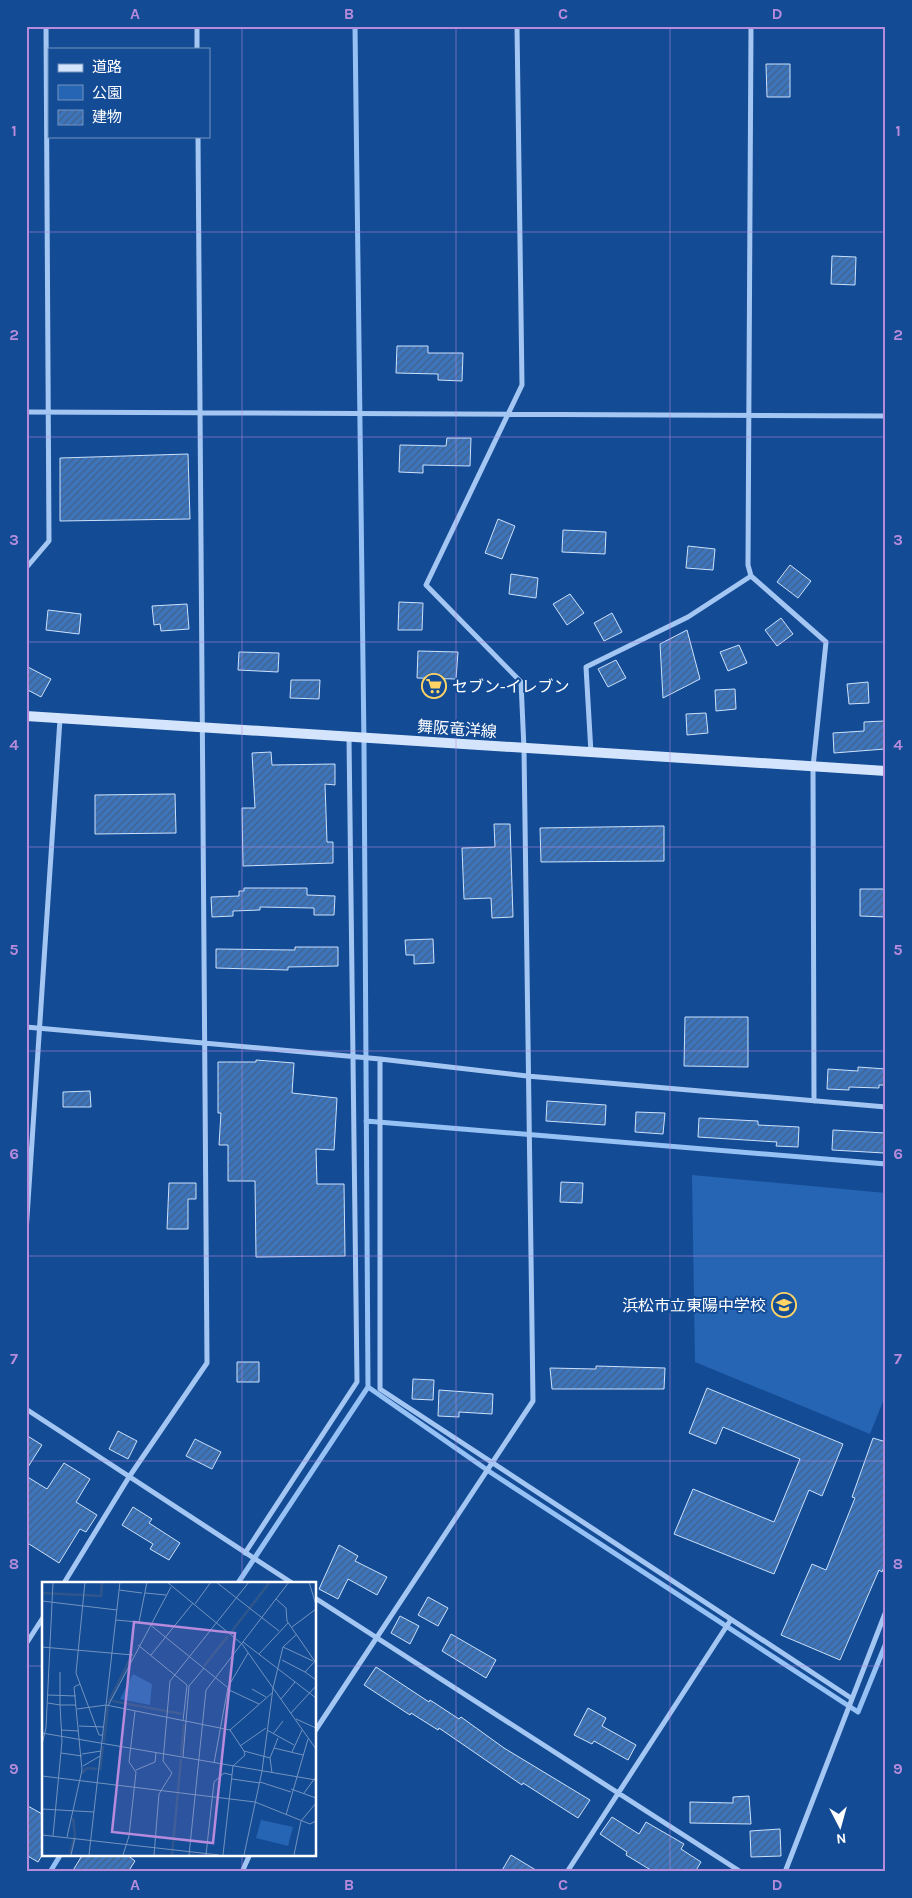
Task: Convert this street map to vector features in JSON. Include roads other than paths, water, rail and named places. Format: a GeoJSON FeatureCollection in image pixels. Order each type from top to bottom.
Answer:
{"type":"FeatureCollection","features":[{"type":"Feature","properties":{"kind":"main road","name":"舞阪竜洋線"},"geometry":{"type":"LineString","coordinates":[[26,716],[886,772]]}},
{"type":"Feature","properties":{"kind":"street"},"geometry":{"type":"LineString","coordinates":[[26,568],[49,541],[46,412],[46,26]]}},
{"type":"Feature","properties":{"kind":"street"},"geometry":{"type":"LineString","coordinates":[[197,26],[197,48]]}},
{"type":"Feature","properties":{"kind":"street"},"geometry":{"type":"LineString","coordinates":[[316,1729],[533,1401],[527,1076],[524,749],[521,682],[426,585],[522,385],[517,26]]}},
{"type":"Feature","properties":{"kind":"street"},"geometry":{"type":"LineString","coordinates":[[751,26],[748,566],[752,576],[826,642],[813,767],[814,1101]]}},
{"type":"Feature","properties":{"kind":"street"},"geometry":{"type":"LineString","coordinates":[[65,1582],[129,1477],[207,1363],[198,138]]}},
{"type":"Feature","properties":{"kind":"street"},"geometry":{"type":"LineString","coordinates":[[26,412],[886,416]]}},
{"type":"Feature","properties":{"kind":"street"},"geometry":{"type":"LineString","coordinates":[[590,753],[586,667],[688,617],[752,576]]}},
{"type":"Feature","properties":{"kind":"street"},"geometry":{"type":"LineString","coordinates":[[26,1232],[60,718]]}},
{"type":"Feature","properties":{"kind":"street"},"geometry":{"type":"LineString","coordinates":[[246,1554],[357,1382],[348,737]]}},
{"type":"Feature","properties":{"kind":"street"},"geometry":{"type":"LineString","coordinates":[[26,1027],[205,1045],[380,1059],[527,1076],[886,1107]]}},
{"type":"Feature","properties":{"kind":"street"},"geometry":{"type":"LineString","coordinates":[[380,1059],[380,1389],[730,1621],[851,1698]]}},
{"type":"Feature","properties":{"kind":"street"},"geometry":{"type":"LineString","coordinates":[[26,1409],[290,1582]]}},
{"type":"Feature","properties":{"kind":"street"},"geometry":{"type":"LineString","coordinates":[[316,1599],[740,1872]]}},
{"type":"Feature","properties":{"kind":"street"},"geometry":{"type":"LineString","coordinates":[[785,1872],[886,1612]]}},
{"type":"Feature","properties":{"kind":"street"},"geometry":{"type":"LineString","coordinates":[[26,1644],[42,1619]]}},
{"type":"Feature","properties":{"kind":"street"},"geometry":{"type":"LineString","coordinates":[[567,1872],[730,1621]]}},
{"type":"Feature","properties":{"kind":"street"},"geometry":{"type":"LineString","coordinates":[[242,1872],[249,1856]]}},
{"type":"Feature","properties":{"kind":"waterway"},"geometry":{"type":"LineString","coordinates":[[239,1582],[368,1387],[364,744],[355,26]]}},
{"type":"Feature","properties":{"kind":"waterway"},"geometry":{"type":"LineString","coordinates":[[366,1121],[886,1164]]}},
{"type":"Feature","properties":{"kind":"waterway"},"geometry":{"type":"LineString","coordinates":[[368,1387],[493,1474],[858,1712],[886,1643]]}},
{"type":"Feature","properties":{"kind":"waterway"},"geometry":{"type":"LineString","coordinates":[[50,1872],[60,1856]]}},
{"type":"Feature","properties":{"kind":"place","name":"セブン-イレブン"},"geometry":{"type":"Point","coordinates":[434,686]}},
{"type":"Feature","properties":{"kind":"place","name":"浜松市立東陽中学校"},"geometry":{"type":"Point","coordinates":[784,1305]}}]}
